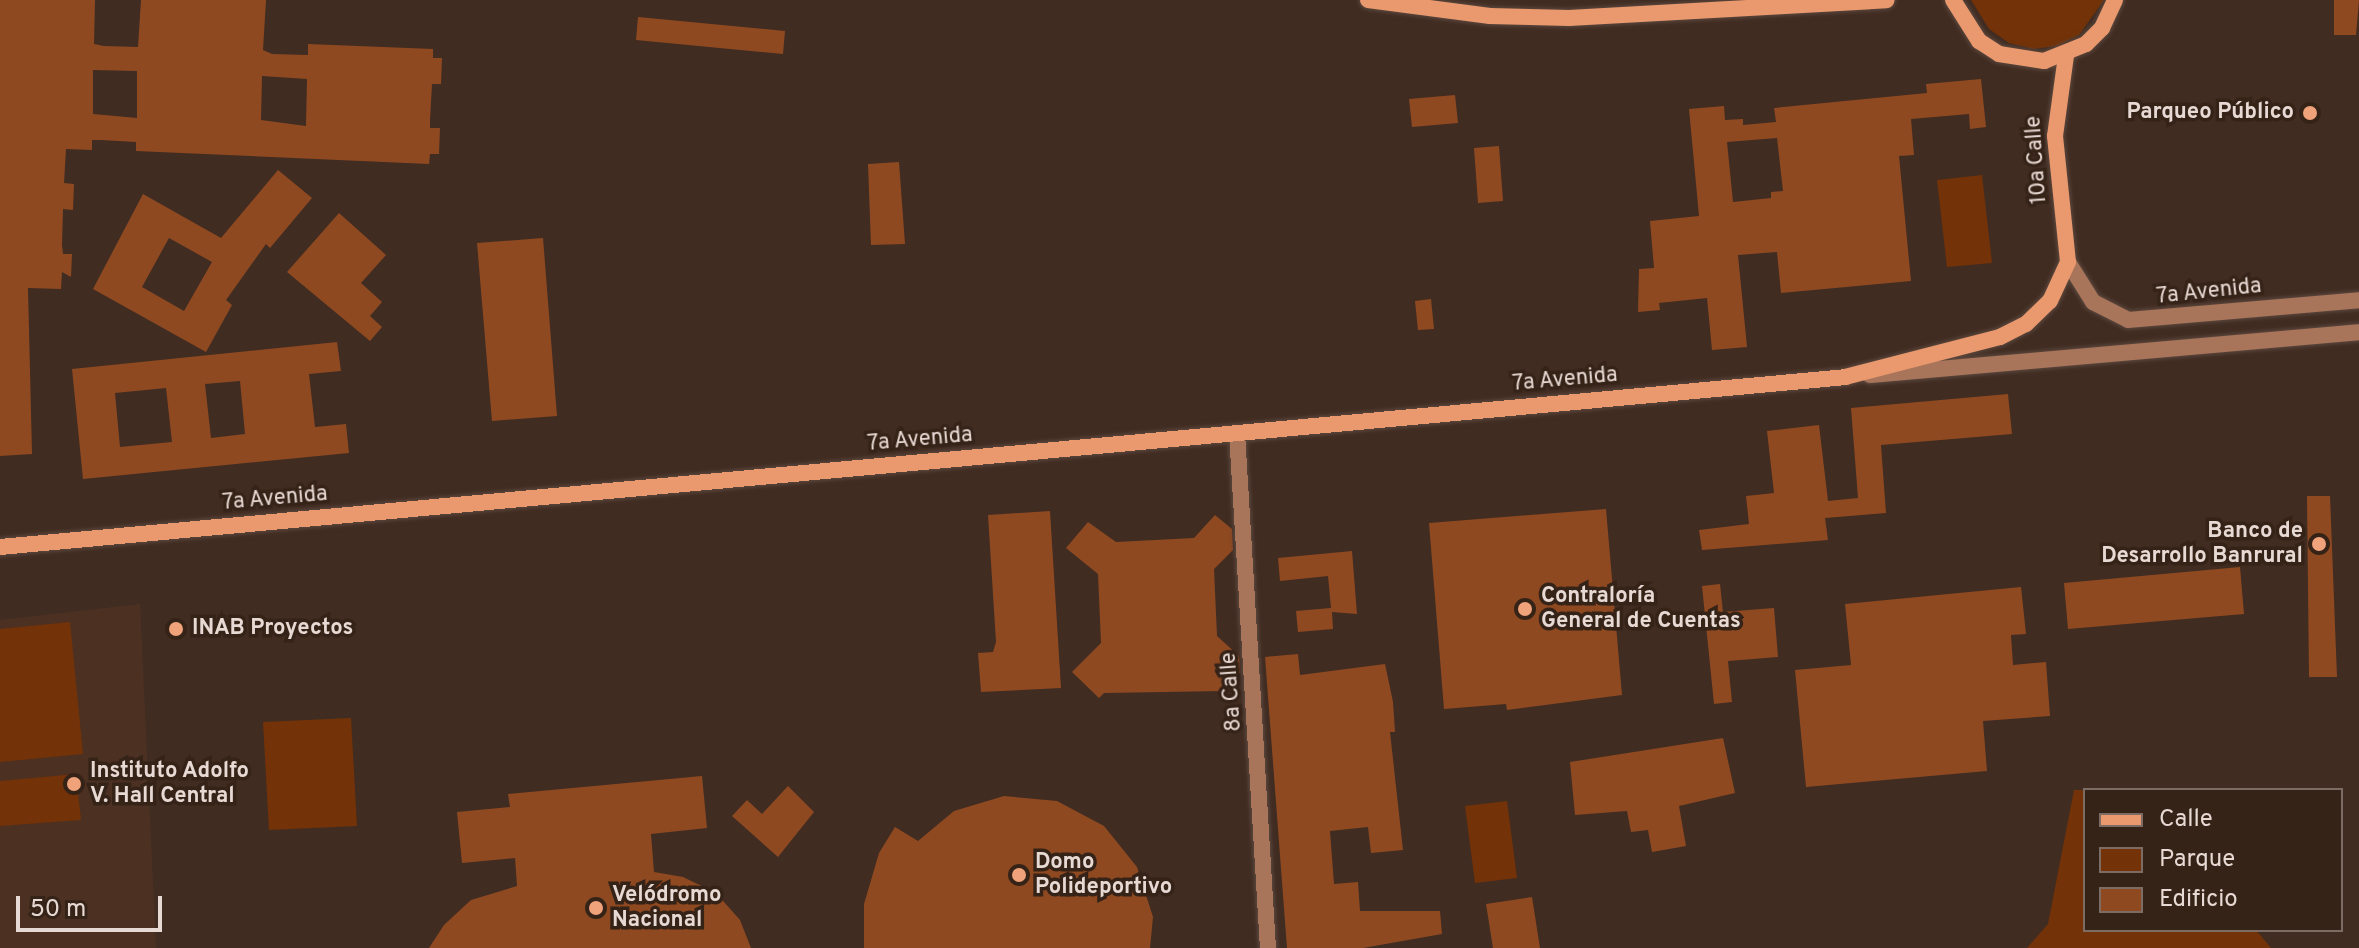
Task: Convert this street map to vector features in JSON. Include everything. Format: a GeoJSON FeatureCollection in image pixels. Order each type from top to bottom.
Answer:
{"type":"FeatureCollection","features":[{"type":"Feature","properties":{"kind":"main road"},"geometry":{"type":"LineString","coordinates":[[1368,0],[1490,16],[1569,18],[1886,0]]}},
{"type":"Feature","properties":{"kind":"main road"},"geometry":{"type":"LineString","coordinates":[[1950,1],[1964,24],[1999,54],[2044,61],[2066,56],[2102,28],[2114,4],[2130,0]]}},
{"type":"Feature","properties":{"kind":"main road","name":"10a Calle"},"geometry":{"type":"LineString","coordinates":[[2066,56],[2055,136],[2068,262]]}},
{"type":"Feature","properties":{"kind":"main road","name":"7a Avenida"},"geometry":{"type":"LineString","coordinates":[[0,547],[1845,377],[2010,332],[2050,301],[2068,262]]}},
{"type":"Feature","properties":{"kind":"street","name":"7a Avenida"},"geometry":{"type":"LineString","coordinates":[[2068,262],[2093,302],[2128,320],[2359,300]]}},
{"type":"Feature","properties":{"kind":"street","name":"7a Avenida"},"geometry":{"type":"LineString","coordinates":[[1845,377],[2359,332]]}},
{"type":"Feature","properties":{"kind":"street","name":"8a Calle"},"geometry":{"type":"LineString","coordinates":[[1237,433],[1268,948]]}},
{"type":"Feature","properties":{"kind":"shaded area","name":"Instituto Adolfo V. Hall Central"},"geometry":{"type":"Polygon","coordinates":[[[140,604],[156,948],[0,948],[0,620],[140,604]]]}},
{"type":"Feature","properties":{"kind":"green space"},"geometry":{"type":"Polygon","coordinates":[[[1971,0],[2104,0],[2079,35],[2057,46],[2033,49],[2009,43],[1989,29],[1971,0]]]}},
{"type":"Feature","properties":{"kind":"green space"},"geometry":{"type":"Polygon","coordinates":[[[1982,175],[1992,263],[1947,267],[1937,180],[1982,175]]]}},
{"type":"Feature","properties":{"kind":"green space"},"geometry":{"type":"Polygon","coordinates":[[[70,622],[83,754],[0,762],[0,629],[70,622]]]}},
{"type":"Feature","properties":{"kind":"green space"},"geometry":{"type":"Polygon","coordinates":[[[351,718],[357,826],[269,830],[263,722],[351,718]]]}},
{"type":"Feature","properties":{"kind":"green space"},"geometry":{"type":"Polygon","coordinates":[[[76,774],[81,820],[0,826],[0,781],[76,774]]]}},
{"type":"Feature","properties":{"kind":"green space"},"geometry":{"type":"Polygon","coordinates":[[[2074,790],[2083,790],[2083,932],[2258,932],[2271,948],[2027,948],[2048,924],[2074,790]]]}},
{"type":"Feature","properties":{"kind":"green space"},"geometry":{"type":"Polygon","coordinates":[[[1507,801],[1517,878],[1475,883],[1465,806],[1507,801]]]}},
{"type":"Feature","properties":{"kind":"building"},"geometry":{"type":"Polygon","coordinates":[[[0,0],[95,0],[94,44],[138,47],[141,0],[266,0],[263,50],[272,54],[308,55],[308,44],[433,49],[433,58],[442,58],[441,84],[432,84],[430,120],[430,128],[440,128],[439,154],[430,154],[429,164],[136,151],[136,142],[101,140],[92,140],[92,150],[66,149],[64,183],[74,184],[73,210],[63,209],[62,245],[63,254],[72,254],[71,277],[62,272],[61,289],[28,288],[32,454],[0,456],[0,0]],[[93,70],[93,114],[137,118],[137,71],[93,70]],[[262,76],[261,120],[306,126],[307,79],[262,76]]]}},
{"type":"Feature","properties":{"kind":"building"},"geometry":{"type":"Polygon","coordinates":[[[2334,0],[2359,0],[2356,35],[2334,35],[2334,0]]]}},
{"type":"Feature","properties":{"kind":"building"},"geometry":{"type":"Polygon","coordinates":[[[638,17],[785,31],[783,54],[636,40],[638,17]]]}},
{"type":"Feature","properties":{"kind":"building"},"geometry":{"type":"Polygon","coordinates":[[[1981,79],[1986,127],[1970,129],[1969,114],[1911,119],[1914,155],[1899,156],[1911,281],[1781,293],[1777,252],[1738,255],[1747,347],[1712,350],[1707,298],[1659,303],[1660,310],[1638,312],[1639,269],[1654,268],[1650,221],[1699,216],[1689,109],[1724,106],[1725,120],[1743,119],[1743,125],[1776,122],[1774,108],[1927,93],[1926,84],[1981,79]],[[1777,138],[1727,142],[1733,202],[1771,198],[1771,192],[1783,191],[1777,138]]]}},
{"type":"Feature","properties":{"kind":"building"},"geometry":{"type":"Polygon","coordinates":[[[1455,95],[1458,123],[1412,127],[1409,99],[1455,95]]]}},
{"type":"Feature","properties":{"kind":"building"},"geometry":{"type":"Polygon","coordinates":[[[1499,146],[1503,201],[1478,203],[1474,148],[1499,146]]]}},
{"type":"Feature","properties":{"kind":"building"},"geometry":{"type":"Polygon","coordinates":[[[899,162],[905,244],[871,245],[868,164],[899,162]]]}},
{"type":"Feature","properties":{"kind":"building"},"geometry":{"type":"Polygon","coordinates":[[[278,170],[312,198],[270,248],[266,244],[226,300],[232,305],[206,352],[93,289],[143,194],[221,238],[278,170]],[[169,238],[142,287],[184,311],[212,262],[169,238]]]}},
{"type":"Feature","properties":{"kind":"building"},"geometry":{"type":"Polygon","coordinates":[[[339,213],[386,255],[361,283],[382,302],[370,316],[382,327],[370,341],[287,272],[339,213]]]}},
{"type":"Feature","properties":{"kind":"building"},"geometry":{"type":"Polygon","coordinates":[[[543,238],[557,416],[492,421],[477,243],[543,238]]]}},
{"type":"Feature","properties":{"kind":"building"},"geometry":{"type":"Polygon","coordinates":[[[1431,299],[1434,329],[1418,330],[1415,301],[1431,299]]]}},
{"type":"Feature","properties":{"kind":"building"},"geometry":{"type":"Polygon","coordinates":[[[337,342],[341,371],[309,374],[315,427],[346,424],[349,453],[83,479],[72,369],[337,342]],[[240,381],[205,384],[211,438],[245,434],[240,381]],[[166,388],[115,393],[120,447],[172,442],[166,388]]]}},
{"type":"Feature","properties":{"kind":"building"},"geometry":{"type":"Polygon","coordinates":[[[2008,394],[2012,434],[1881,445],[1886,513],[1825,518],[1828,540],[1702,550],[1699,530],[1749,524],[1746,496],[1774,493],[1767,431],[1819,425],[1828,501],[1858,498],[1851,408],[2008,394]]]}},
{"type":"Feature","properties":{"kind":"building"},"geometry":{"type":"Polygon","coordinates":[[[2307,496],[2330,496],[2337,677],[2309,677],[2307,496]]]}},
{"type":"Feature","properties":{"kind":"building","name":"Contraloría General de Cuentas"},"geometry":{"type":"Polygon","coordinates":[[[1606,509],[1622,695],[1507,710],[1506,704],[1444,709],[1429,523],[1606,509]]]}},
{"type":"Feature","properties":{"kind":"building"},"geometry":{"type":"Polygon","coordinates":[[[1050,511],[1061,688],[981,692],[978,653],[993,652],[996,642],[988,515],[1050,511]]]}},
{"type":"Feature","properties":{"kind":"building"},"geometry":{"type":"Polygon","coordinates":[[[1215,515],[1232,529],[1233,550],[1214,569],[1217,636],[1239,656],[1240,673],[1224,691],[1104,693],[1099,698],[1072,672],[1101,643],[1098,574],[1066,548],[1088,522],[1116,542],[1194,538],[1215,515]]]}},
{"type":"Feature","properties":{"kind":"building"},"geometry":{"type":"Polygon","coordinates":[[[1352,551],[1357,614],[1332,612],[1333,629],[1298,632],[1296,611],[1331,608],[1328,576],[1280,581],[1278,558],[1352,551]]]}},
{"type":"Feature","properties":{"kind":"building"},"geometry":{"type":"Polygon","coordinates":[[[2240,567],[2244,614],[2068,629],[2064,583],[2240,567]]]}},
{"type":"Feature","properties":{"kind":"building"},"geometry":{"type":"Polygon","coordinates":[[[1720,584],[1723,612],[1774,608],[1778,657],[1728,661],[1732,702],[1714,704],[1702,586],[1720,584]]]}},
{"type":"Feature","properties":{"kind":"building"},"geometry":{"type":"Polygon","coordinates":[[[2021,587],[2026,634],[2011,635],[2013,665],[2046,662],[2050,716],[1983,721],[1987,771],[1806,787],[1795,670],[1851,665],[1845,604],[2021,587]]]}},
{"type":"Feature","properties":{"kind":"building"},"geometry":{"type":"Polygon","coordinates":[[[1298,654],[1300,675],[1385,664],[1393,702],[1395,732],[1390,732],[1403,850],[1371,853],[1368,827],[1330,831],[1334,884],[1358,882],[1360,911],[1440,911],[1442,934],[1363,948],[1287,948],[1265,657],[1298,654]]]}},
{"type":"Feature","properties":{"kind":"building"},"geometry":{"type":"Polygon","coordinates":[[[1723,738],[1735,793],[1679,806],[1686,846],[1652,852],[1648,830],[1631,832],[1627,811],[1575,815],[1570,762],[1723,738]]]}},
{"type":"Feature","properties":{"kind":"building"},"geometry":{"type":"Polygon","coordinates":[[[702,776],[707,828],[651,834],[654,872],[683,877],[716,893],[740,920],[751,948],[429,948],[444,925],[471,900],[517,886],[515,858],[462,863],[457,812],[510,807],[508,794],[702,776]]]}},
{"type":"Feature","properties":{"kind":"building"},"geometry":{"type":"Polygon","coordinates":[[[788,786],[814,812],[778,857],[732,816],[747,800],[762,814],[788,786]]]}},
{"type":"Feature","properties":{"kind":"building","name":"Domo Polideportivo"},"geometry":{"type":"Polygon","coordinates":[[[1004,796],[1057,801],[1104,826],[1137,867],[1153,917],[1150,948],[864,948],[864,904],[879,853],[895,827],[918,841],[954,811],[1004,796]]]}},
{"type":"Feature","properties":{"kind":"building"},"geometry":{"type":"Polygon","coordinates":[[[1532,897],[1540,948],[1493,948],[1486,904],[1532,897]]]}},
{"type":"Feature","properties":{"kind":"place","name":"Parqueo Público"},"geometry":{"type":"Point","coordinates":[2310,113]}},
{"type":"Feature","properties":{"kind":"place","name":"Banco de Desarrollo Banrural"},"geometry":{"type":"Point","coordinates":[2319,544]}},
{"type":"Feature","properties":{"kind":"place","name":"Contraloría General de Cuentas"},"geometry":{"type":"Point","coordinates":[1525,609]}},
{"type":"Feature","properties":{"kind":"place","name":"INAB Proyectos"},"geometry":{"type":"Point","coordinates":[176,629]}},
{"type":"Feature","properties":{"kind":"place","name":"Instituto Adolfo V. Hall Central"},"geometry":{"type":"Point","coordinates":[74,784]}},
{"type":"Feature","properties":{"kind":"place","name":"Domo Polideportivo"},"geometry":{"type":"Point","coordinates":[1019,875]}},
{"type":"Feature","properties":{"kind":"place","name":"Velódromo Nacional"},"geometry":{"type":"Point","coordinates":[596,908]}}]}
